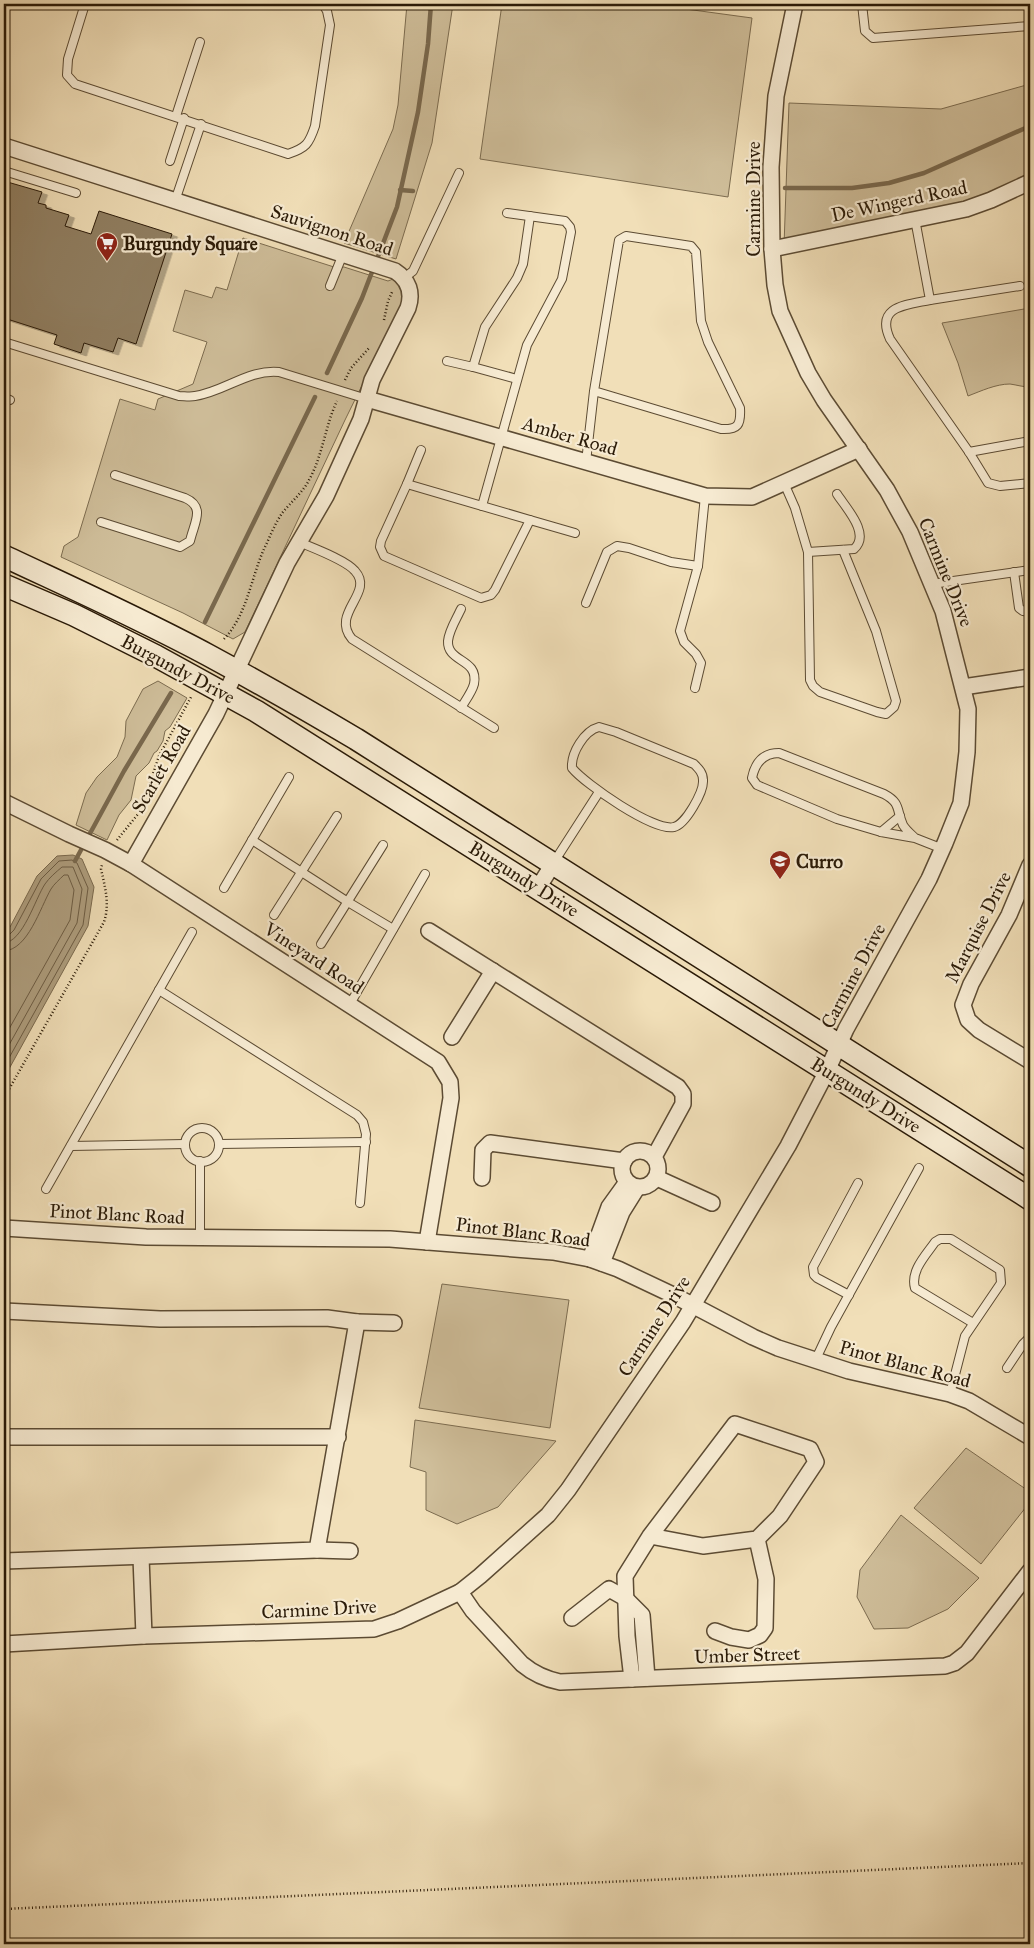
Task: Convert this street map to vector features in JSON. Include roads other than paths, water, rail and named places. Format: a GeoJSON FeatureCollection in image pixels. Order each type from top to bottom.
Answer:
{"type":"FeatureCollection","features":[{"type":"Feature","properties":{"kind":"main road","name":"Burgundy Drive"},"geometry":{"type":"LineString","coordinates":[[4,556],[153,626],[236,670],[356,739],[1030,1166]]}},
{"type":"Feature","properties":{"kind":"main road","name":"Burgundy Drive"},"geometry":{"type":"LineString","coordinates":[[4,585],[74,615],[156,656],[256,711],[1030,1199]]}},
{"type":"Feature","properties":{"kind":"street","name":"Carmine Drive"},"geometry":{"type":"LineString","coordinates":[[4,1644],[144,1636],[374,1629],[398,1621],[460,1592],[480,1576],[551,1512],[574,1482],[692,1305],[788,1146],[827,1071],[838,1045],[929,879],[961,803],[965,775],[968,709],[943,611],[899,512],[887,490],[824,400],[808,373],[780,311],[775,285],[772,249],[770,167],[779,82],[795,4]]}},
{"type":"Feature","properties":{"kind":"street","name":"Sauvignon Road"},"geometry":{"type":"LineString","coordinates":[[4,146],[346,255],[399,275],[410,290],[410,302],[372,380],[362,419],[326,496],[287,563],[236,670]]}},
{"type":"Feature","properties":{"kind":"street","name":"De Wingerd Road"},"geometry":{"type":"LineString","coordinates":[[772,249],[966,209],[1030,182]]}},
{"type":"Feature","properties":{"kind":"street","name":"Amber Road"},"geometry":{"type":"LineString","coordinates":[[367,399],[705,496],[752,497],[859,449]]}},
{"type":"Feature","properties":{"kind":"street","name":"Scarlet Road"},"geometry":{"type":"LineString","coordinates":[[131,864],[216,714],[236,670]]}},
{"type":"Feature","properties":{"kind":"street"},"geometry":{"type":"LineString","coordinates":[[963,687],[1030,677]]}},
{"type":"Feature","properties":{"kind":"street","name":"Vineyard Road"},"geometry":{"type":"LineString","coordinates":[[4,802],[131,864],[438,1062],[450,1082],[451,1098],[427,1242]]}},
{"type":"Feature","properties":{"kind":"street"},"geometry":{"type":"LineString","coordinates":[[538,888],[553,864]]}},
{"type":"Feature","properties":{"kind":"street","name":"Marquise Drive"},"geometry":{"type":"LineString","coordinates":[[1030,866],[1009,915],[971,984],[963,1004],[968,1020],[973,1025],[1030,1061]]}},
{"type":"Feature","properties":{"kind":"street"},"geometry":{"type":"LineString","coordinates":[[429,931],[678,1087],[683,1094],[683,1104],[654,1157]]}},
{"type":"Feature","properties":{"kind":"street"},"geometry":{"type":"LineString","coordinates":[[452,1037],[493,971]]}},
{"type":"Feature","properties":{"kind":"street"},"geometry":{"type":"LineString","coordinates":[[482,1178],[483,1150],[490,1143],[624,1161]]}},
{"type":"Feature","properties":{"kind":"street"},"geometry":{"type":"LineString","coordinates":[[638,1151],[649,1153],[654,1157],[658,1167],[656,1178],[648,1186],[632,1185],[622,1172],[624,1161],[632,1153],[638,1151]]}},
{"type":"Feature","properties":{"kind":"street"},"geometry":{"type":"LineString","coordinates":[[656,1178],[712,1203]]}},
{"type":"Feature","properties":{"kind":"street"},"geometry":{"type":"LineString","coordinates":[[596,1261],[622,1212],[632,1185]]}},
{"type":"Feature","properties":{"kind":"street","name":"Pinot Blanc Road"},"geometry":{"type":"LineString","coordinates":[[4,1228],[146,1237],[390,1239],[553,1252],[596,1261],[692,1305],[754,1337],[815,1361],[849,1372],[950,1394],[969,1400],[1030,1437]]}},
{"type":"Feature","properties":{"kind":"street"},"geometry":{"type":"LineString","coordinates":[[4,1311],[160,1319],[327,1318],[357,1322],[394,1323]]}},
{"type":"Feature","properties":{"kind":"street"},"geometry":{"type":"LineString","coordinates":[[317,1550],[357,1322]]}},
{"type":"Feature","properties":{"kind":"street"},"geometry":{"type":"LineString","coordinates":[[625,1598],[625,1576],[650,1536],[735,1424],[810,1449],[816,1462],[780,1516],[757,1540],[703,1546],[650,1536]]}},
{"type":"Feature","properties":{"kind":"street"},"geometry":{"type":"LineString","coordinates":[[4,1437],[338,1437]]}},
{"type":"Feature","properties":{"kind":"street"},"geometry":{"type":"LineString","coordinates":[[715,1631],[731,1637],[749,1640],[760,1636],[765,1628],[766,1579],[757,1540]]}},
{"type":"Feature","properties":{"kind":"street"},"geometry":{"type":"LineString","coordinates":[[4,1561],[317,1550],[350,1552]]}},
{"type":"Feature","properties":{"kind":"street"},"geometry":{"type":"LineString","coordinates":[[141,1557],[144,1636]]}},
{"type":"Feature","properties":{"kind":"street","name":"Umber Street"},"geometry":{"type":"LineString","coordinates":[[460,1592],[473,1611],[522,1664],[542,1678],[560,1682],[945,1666],[954,1663],[966,1653],[1030,1571]]}},
{"type":"Feature","properties":{"kind":"street"},"geometry":{"type":"LineString","coordinates":[[572,1618],[610,1589],[625,1598],[642,1615],[639,1679]]}},
{"type":"Feature","properties":{"kind":"lane"},"geometry":{"type":"LineString","coordinates":[[85,4],[68,59],[68,75],[75,84],[288,154],[303,149],[311,140],[315,126],[330,25],[327,10],[323,4]]}},
{"type":"Feature","properties":{"kind":"lane"},"geometry":{"type":"LineString","coordinates":[[862,4],[865,31],[873,38],[1030,26]]}},
{"type":"Feature","properties":{"kind":"lane"},"geometry":{"type":"LineString","coordinates":[[170,161],[200,42]]}},
{"type":"Feature","properties":{"kind":"lane"},"geometry":{"type":"LineString","coordinates":[[175,200],[201,124]]}},
{"type":"Feature","properties":{"kind":"lane"},"geometry":{"type":"LineString","coordinates":[[4,170],[76,193]]}},
{"type":"Feature","properties":{"kind":"lane"},"geometry":{"type":"LineString","coordinates":[[399,275],[414,272],[460,173]]}},
{"type":"Feature","properties":{"kind":"lane"},"geometry":{"type":"LineString","coordinates":[[482,506],[527,345],[562,279],[571,232],[570,227],[565,221],[507,213]]}},
{"type":"Feature","properties":{"kind":"lane"},"geometry":{"type":"LineString","coordinates":[[473,368],[485,327],[517,278],[522,264],[530,216]]}},
{"type":"Feature","properties":{"kind":"lane"},"geometry":{"type":"LineString","coordinates":[[915,219],[930,300]]}},
{"type":"Feature","properties":{"kind":"lane"},"geometry":{"type":"LineString","coordinates":[[586,462],[594,391],[619,240],[626,236],[692,246],[696,256],[701,321],[708,342],[740,408],[741,419],[738,425],[732,429],[721,428],[594,391]]}},
{"type":"Feature","properties":{"kind":"lane"},"geometry":{"type":"LineString","coordinates":[[330,286],[346,255]]}},
{"type":"Feature","properties":{"kind":"lane"},"geometry":{"type":"LineString","coordinates":[[1020,286],[898,307],[892,310],[886,320],[886,330],[890,339],[969,452],[988,483],[993,486],[1030,483]]}},
{"type":"Feature","properties":{"kind":"lane","name":"Amber Road"},"geometry":{"type":"LineString","coordinates":[[4,342],[179,396],[195,396],[266,371],[279,372],[367,399]]}},
{"type":"Feature","properties":{"kind":"lane"},"geometry":{"type":"LineString","coordinates":[[447,361],[517,379]]}},
{"type":"Feature","properties":{"kind":"lane"},"geometry":{"type":"LineString","coordinates":[[969,452],[1030,442]]}},
{"type":"Feature","properties":{"kind":"lane"},"geometry":{"type":"LineString","coordinates":[[421,450],[408,484],[381,541],[381,552],[384,556],[481,598],[491,595],[495,590],[530,520]]}},
{"type":"Feature","properties":{"kind":"lane"},"geometry":{"type":"LineString","coordinates":[[101,522],[180,547],[190,541],[198,510],[195,504],[185,498],[115,475]]}},
{"type":"Feature","properties":{"kind":"lane"},"geometry":{"type":"LineString","coordinates":[[784,483],[795,508],[808,552],[810,680],[813,686],[820,692],[886,714],[894,707],[896,701],[894,693],[876,631],[843,550]]}},
{"type":"Feature","properties":{"kind":"lane"},"geometry":{"type":"LineString","coordinates":[[408,484],[575,533]]}},
{"type":"Feature","properties":{"kind":"lane"},"geometry":{"type":"LineString","coordinates":[[808,552],[854,549],[859,545],[860,529],[837,494]]}},
{"type":"Feature","properties":{"kind":"lane"},"geometry":{"type":"LineString","coordinates":[[695,688],[701,663],[696,654],[684,642],[680,631],[698,566],[705,496]]}},
{"type":"Feature","properties":{"kind":"lane"},"geometry":{"type":"LineString","coordinates":[[300,542],[348,565],[355,570],[359,577],[360,586],[358,594],[346,617],[344,626],[352,639],[494,728]]}},
{"type":"Feature","properties":{"kind":"lane"},"geometry":{"type":"LineString","coordinates":[[586,603],[607,552],[617,546],[671,562],[698,566]]}},
{"type":"Feature","properties":{"kind":"lane"},"geometry":{"type":"LineString","coordinates":[[932,584],[1030,570]]}},
{"type":"Feature","properties":{"kind":"lane"},"geometry":{"type":"LineString","coordinates":[[1014,572],[1019,608],[1030,612]]}},
{"type":"Feature","properties":{"kind":"lane"},"geometry":{"type":"LineString","coordinates":[[460,708],[474,686],[472,668],[452,654],[449,647],[450,635],[461,608]]}},
{"type":"Feature","properties":{"kind":"lane"},"geometry":{"type":"LineString","coordinates":[[600,727],[694,764],[700,770],[704,782],[696,802],[680,825],[673,828],[663,827],[650,822],[599,792],[577,774],[572,768],[572,762],[574,755],[587,734],[600,727]]}},
{"type":"Feature","properties":{"kind":"lane"},"geometry":{"type":"LineString","coordinates":[[914,838],[904,825],[896,803],[884,794],[779,752],[770,752],[757,763],[752,778],[757,785],[837,819],[881,832],[914,838],[943,849]]}},
{"type":"Feature","properties":{"kind":"lane"},"geometry":{"type":"LineString","coordinates":[[224,888],[289,776]]}},
{"type":"Feature","properties":{"kind":"lane"},"geometry":{"type":"LineString","coordinates":[[553,864],[599,792]]}},
{"type":"Feature","properties":{"kind":"lane"},"geometry":{"type":"LineString","coordinates":[[274,915],[337,816]]}},
{"type":"Feature","properties":{"kind":"lane"},"geometry":{"type":"LineString","coordinates":[[881,832],[900,816]]}},
{"type":"Feature","properties":{"kind":"lane"},"geometry":{"type":"LineString","coordinates":[[252,840],[393,929]]}},
{"type":"Feature","properties":{"kind":"lane"},"geometry":{"type":"LineString","coordinates":[[321,944],[383,846]]}},
{"type":"Feature","properties":{"kind":"lane"},"geometry":{"type":"LineString","coordinates":[[350,1004],[425,874]]}},
{"type":"Feature","properties":{"kind":"lane"},"geometry":{"type":"LineString","coordinates":[[46,1189],[192,932]]}},
{"type":"Feature","properties":{"kind":"lane"},"geometry":{"type":"LineString","coordinates":[[159,990],[357,1115],[365,1128],[366,1142],[360,1203]]}},
{"type":"Feature","properties":{"kind":"lane"},"geometry":{"type":"LineString","coordinates":[[204,1128],[213,1132],[219,1144],[213,1157],[200,1161],[191,1157],[185,1144],[191,1132],[204,1128]]}},
{"type":"Feature","properties":{"kind":"lane"},"geometry":{"type":"LineString","coordinates":[[219,1144],[366,1142]]}},
{"type":"Feature","properties":{"kind":"lane"},"geometry":{"type":"LineString","coordinates":[[71,1146],[185,1144]]}},
{"type":"Feature","properties":{"kind":"lane"},"geometry":{"type":"LineString","coordinates":[[200,1161],[200,1238]]}},
{"type":"Feature","properties":{"kind":"lane"},"geometry":{"type":"LineString","coordinates":[[815,1361],[831,1327],[919,1168]]}},
{"type":"Feature","properties":{"kind":"lane"},"geometry":{"type":"LineString","coordinates":[[849,1295],[816,1278],[813,1267],[858,1183]]}},
{"type":"Feature","properties":{"kind":"lane"},"geometry":{"type":"LineString","coordinates":[[950,1394],[961,1346],[973,1323],[1001,1283],[1002,1273],[951,1239],[940,1239],[935,1242],[915,1273],[915,1288],[973,1323]]}},
{"type":"Feature","properties":{"kind":"lane"},"geometry":{"type":"LineString","coordinates":[[1007,1368],[1030,1337]]}},
{"type":"Feature","properties":{"kind":"water"},"geometry":{"type":"Polygon","coordinates":[[[73,855],[82,859],[94,887],[88,926],[4,1078],[4,934],[10,927],[37,876],[57,856],[73,855]]]}},
{"type":"Feature","properties":{"kind":"waterway"},"geometry":{"type":"LineString","coordinates":[[327,373],[362,298],[397,207],[418,112],[428,44],[431,4]]}},
{"type":"Feature","properties":{"kind":"waterway"},"geometry":{"type":"LineString","coordinates":[[785,188],[852,188],[889,183],[924,173],[1030,126]]}},
{"type":"Feature","properties":{"kind":"waterway"},"geometry":{"type":"LineString","coordinates":[[400,190],[413,191]]}},
{"type":"Feature","properties":{"kind":"waterway"},"geometry":{"type":"LineString","coordinates":[[205,622],[315,397]]}},
{"type":"Feature","properties":{"kind":"waterway"},"geometry":{"type":"LineString","coordinates":[[75,861],[124,771],[171,693]]}},
{"type":"Feature","properties":{"kind":"place","name":"Burgundy Square"},"geometry":{"type":"Point","coordinates":[107,262]}},
{"type":"Feature","properties":{"kind":"place","name":"Curro"},"geometry":{"type":"Point","coordinates":[780,880]}}]}
